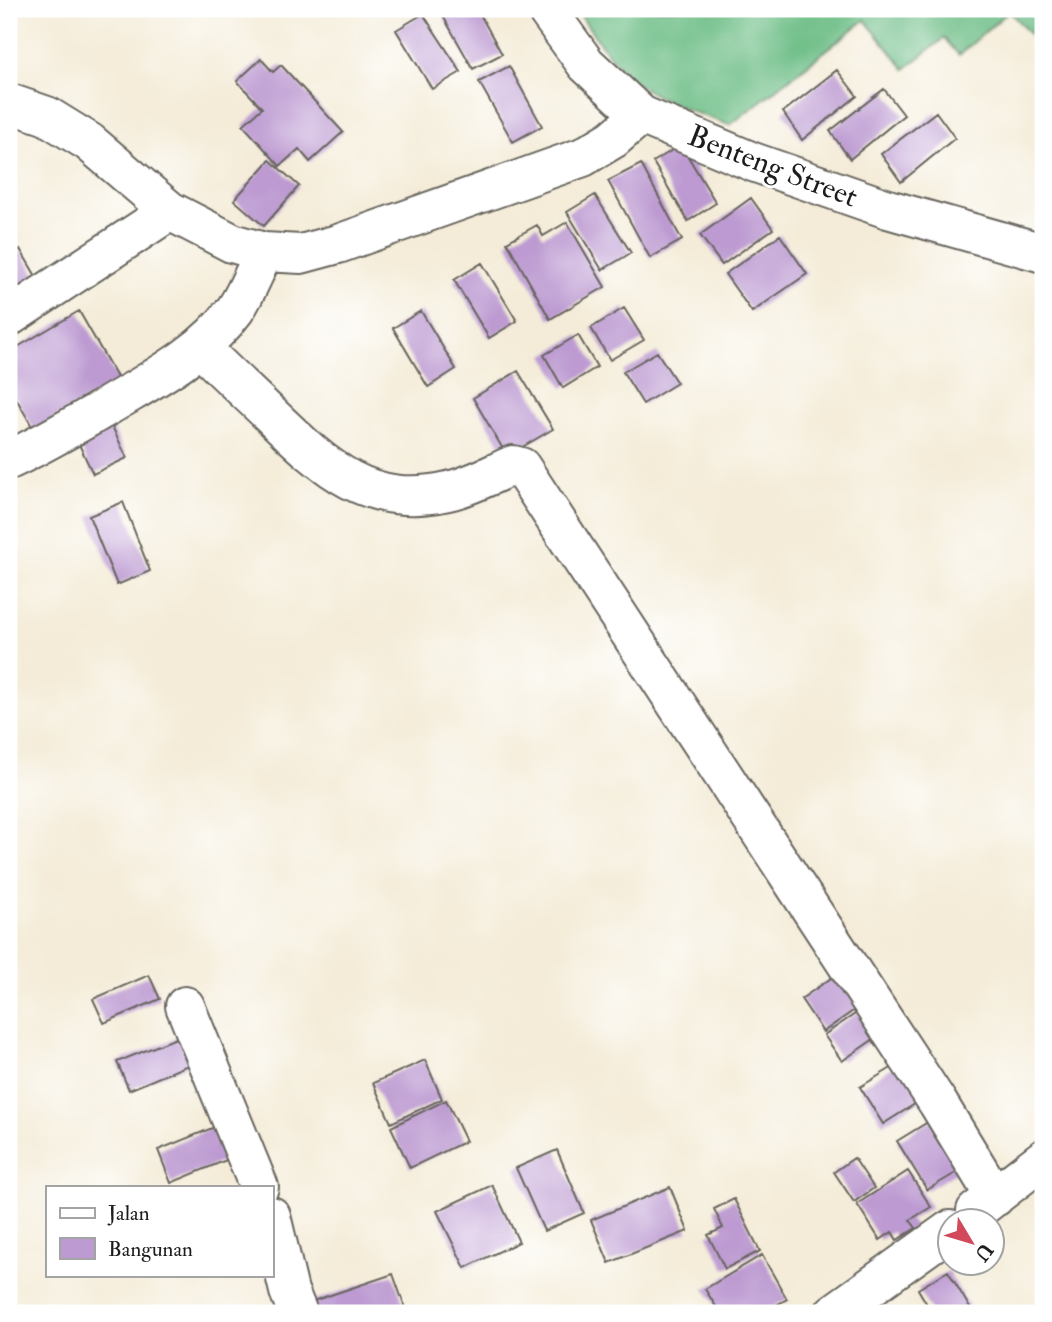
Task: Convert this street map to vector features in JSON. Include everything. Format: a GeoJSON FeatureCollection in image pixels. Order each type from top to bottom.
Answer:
{"type":"FeatureCollection","features":[{"type":"Feature","properties":{"kind":"street","name":"Benteng Street"},"geometry":{"type":"LineString","coordinates":[[546,9],[586,64],[641,115],[753,162],[876,205],[1043,253]]}},
{"type":"Feature","properties":{"kind":"street"},"geometry":{"type":"LineString","coordinates":[[9,103],[47,116],[89,142],[170,211],[232,243],[264,252],[301,254],[338,244],[583,157],[613,139],[641,115]]}},
{"type":"Feature","properties":{"kind":"street"},"geometry":{"type":"LineString","coordinates":[[9,317],[170,211]]}},
{"type":"Feature","properties":{"kind":"street"},"geometry":{"type":"LineString","coordinates":[[9,460],[41,445],[143,385],[200,347],[236,308],[264,252]]}},
{"type":"Feature","properties":{"kind":"street"},"geometry":{"type":"LineString","coordinates":[[200,347],[323,464],[366,488],[391,493],[446,491],[513,465],[521,467],[938,1103],[995,1197]]}},
{"type":"Feature","properties":{"kind":"street"},"geometry":{"type":"LineString","coordinates":[[184,1006],[259,1186]]}},
{"type":"Feature","properties":{"kind":"street"},"geometry":{"type":"LineString","coordinates":[[983,1206],[1043,1159]]}},
{"type":"Feature","properties":{"kind":"street"},"geometry":{"type":"LineString","coordinates":[[273,1224],[289,1292],[298,1313]]}},
{"type":"Feature","properties":{"kind":"street"},"geometry":{"type":"LineString","coordinates":[[834,1313],[936,1240]]}},
{"type":"Feature","properties":{"kind":"green space"},"geometry":{"type":"Polygon","coordinates":[[[576,9],[1043,9],[1043,49],[1009,11],[959,55],[944,38],[905,69],[865,20],[730,125],[672,103],[639,85],[613,60],[576,9]]]}},
{"type":"Feature","properties":{"kind":"building"},"geometry":{"type":"Polygon","coordinates":[[[439,9],[477,9],[502,54],[473,69],[439,9]]]}},
{"type":"Feature","properties":{"kind":"building"},"geometry":{"type":"Polygon","coordinates":[[[423,14],[461,72],[432,89],[396,30],[423,14]]]}},
{"type":"Feature","properties":{"kind":"building"},"geometry":{"type":"Polygon","coordinates":[[[261,59],[273,72],[281,65],[343,132],[310,162],[299,149],[280,166],[243,125],[262,108],[237,81],[261,59]]]}},
{"type":"Feature","properties":{"kind":"building"},"geometry":{"type":"Polygon","coordinates":[[[509,66],[542,126],[513,142],[479,82],[509,66]]]}},
{"type":"Feature","properties":{"kind":"building"},"geometry":{"type":"Polygon","coordinates":[[[837,70],[857,96],[802,140],[783,112],[837,70]]]}},
{"type":"Feature","properties":{"kind":"building"},"geometry":{"type":"Polygon","coordinates":[[[884,89],[904,115],[850,159],[830,131],[884,89]]]}},
{"type":"Feature","properties":{"kind":"building"},"geometry":{"type":"Polygon","coordinates":[[[936,112],[955,138],[901,182],[881,154],[936,112]]]}},
{"type":"Feature","properties":{"kind":"building"},"geometry":{"type":"Polygon","coordinates":[[[681,145],[716,203],[688,221],[653,162],[681,145]]]}},
{"type":"Feature","properties":{"kind":"building"},"geometry":{"type":"Polygon","coordinates":[[[270,160],[299,186],[264,226],[234,200],[270,160]]]}},
{"type":"Feature","properties":{"kind":"building"},"geometry":{"type":"Polygon","coordinates":[[[641,164],[682,240],[650,258],[608,181],[641,164]]]}},
{"type":"Feature","properties":{"kind":"building"},"geometry":{"type":"Polygon","coordinates":[[[595,195],[631,253],[602,270],[567,212],[595,195]]]}},
{"type":"Feature","properties":{"kind":"building"},"geometry":{"type":"Polygon","coordinates":[[[751,198],[773,229],[722,265],[700,235],[751,198]]]}},
{"type":"Feature","properties":{"kind":"building"},"geometry":{"type":"Polygon","coordinates":[[[567,222],[605,287],[550,319],[507,242],[537,225],[543,236],[567,222]]]}},
{"type":"Feature","properties":{"kind":"building"},"geometry":{"type":"Polygon","coordinates":[[[780,235],[807,274],[752,312],[725,274],[780,235]]]}},
{"type":"Feature","properties":{"kind":"building"},"geometry":{"type":"Polygon","coordinates":[[[20,249],[37,278],[9,296],[9,256],[20,249]]]}},
{"type":"Feature","properties":{"kind":"building"},"geometry":{"type":"Polygon","coordinates":[[[482,263],[517,321],[489,338],[454,280],[482,263]]]}},
{"type":"Feature","properties":{"kind":"building"},"geometry":{"type":"Polygon","coordinates":[[[624,308],[644,340],[610,360],[591,328],[624,308]]]}},
{"type":"Feature","properties":{"kind":"building"},"geometry":{"type":"Polygon","coordinates":[[[79,311],[119,381],[34,430],[9,386],[9,352],[79,311]]]}},
{"type":"Feature","properties":{"kind":"building"},"geometry":{"type":"Polygon","coordinates":[[[421,311],[456,369],[428,387],[393,328],[421,311]]]}},
{"type":"Feature","properties":{"kind":"building"},"geometry":{"type":"Polygon","coordinates":[[[578,335],[597,367],[563,388],[544,355],[578,335]]]}},
{"type":"Feature","properties":{"kind":"building"},"geometry":{"type":"Polygon","coordinates":[[[657,352],[677,383],[643,404],[623,372],[657,352]]]}},
{"type":"Feature","properties":{"kind":"building"},"geometry":{"type":"Polygon","coordinates":[[[518,371],[553,429],[507,456],[473,398],[518,371]]]}},
{"type":"Feature","properties":{"kind":"building"},"geometry":{"type":"Polygon","coordinates":[[[110,422],[127,458],[93,474],[76,438],[110,422]]]}},
{"type":"Feature","properties":{"kind":"building"},"geometry":{"type":"Polygon","coordinates":[[[123,502],[150,571],[117,585],[89,516],[123,502]]]}},
{"type":"Feature","properties":{"kind":"building"},"geometry":{"type":"Polygon","coordinates":[[[840,972],[863,1004],[823,1032],[801,999],[840,972]]]}},
{"type":"Feature","properties":{"kind":"building"},"geometry":{"type":"Polygon","coordinates":[[[149,975],[160,999],[104,1023],[93,999],[149,975]]]}},
{"type":"Feature","properties":{"kind":"building"},"geometry":{"type":"Polygon","coordinates":[[[867,1006],[884,1032],[842,1061],[824,1035],[867,1006]]]}},
{"type":"Feature","properties":{"kind":"building"},"geometry":{"type":"Polygon","coordinates":[[[181,1036],[193,1063],[129,1090],[117,1062],[181,1036]]]}},
{"type":"Feature","properties":{"kind":"building"},"geometry":{"type":"Polygon","coordinates":[[[425,1060],[442,1099],[391,1123],[373,1083],[425,1060]]]}},
{"type":"Feature","properties":{"kind":"building"},"geometry":{"type":"Polygon","coordinates":[[[903,1061],[926,1097],[883,1124],[860,1087],[903,1061]]]}},
{"type":"Feature","properties":{"kind":"building"},"geometry":{"type":"Polygon","coordinates":[[[446,1100],[466,1141],[410,1168],[391,1127],[446,1100]]]}},
{"type":"Feature","properties":{"kind":"building"},"geometry":{"type":"Polygon","coordinates":[[[941,1114],[971,1164],[927,1190],[897,1141],[941,1114]]]}},
{"type":"Feature","properties":{"kind":"building"},"geometry":{"type":"Polygon","coordinates":[[[217,1126],[229,1159],[171,1183],[158,1150],[217,1126]]]}},
{"type":"Feature","properties":{"kind":"building"},"geometry":{"type":"Polygon","coordinates":[[[557,1150],[584,1213],[544,1231],[516,1168],[557,1150]]]}},
{"type":"Feature","properties":{"kind":"building"},"geometry":{"type":"Polygon","coordinates":[[[854,1158],[874,1188],[854,1202],[834,1172],[854,1158]]]}},
{"type":"Feature","properties":{"kind":"building"},"geometry":{"type":"Polygon","coordinates":[[[908,1171],[931,1207],[910,1220],[916,1228],[897,1240],[892,1232],[880,1240],[857,1204],[908,1171]]]}},
{"type":"Feature","properties":{"kind":"building"},"geometry":{"type":"Polygon","coordinates":[[[492,1185],[519,1242],[465,1268],[437,1211],[492,1185]]]}},
{"type":"Feature","properties":{"kind":"building"},"geometry":{"type":"Polygon","coordinates":[[[670,1187],[688,1231],[609,1263],[591,1220],[670,1187]]]}},
{"type":"Feature","properties":{"kind":"building"},"geometry":{"type":"Polygon","coordinates":[[[734,1199],[760,1251],[725,1269],[708,1235],[723,1228],[714,1209],[734,1199]]]}},
{"type":"Feature","properties":{"kind":"building"},"geometry":{"type":"Polygon","coordinates":[[[762,1255],[787,1299],[762,1313],[720,1313],[705,1289],[762,1255]]]}},
{"type":"Feature","properties":{"kind":"building"},"geometry":{"type":"Polygon","coordinates":[[[393,1274],[407,1313],[317,1313],[313,1301],[393,1274]]]}},
{"type":"Feature","properties":{"kind":"building"},"geometry":{"type":"Polygon","coordinates":[[[940,1276],[951,1276],[973,1313],[932,1313],[918,1289],[940,1276]]]}}]}
